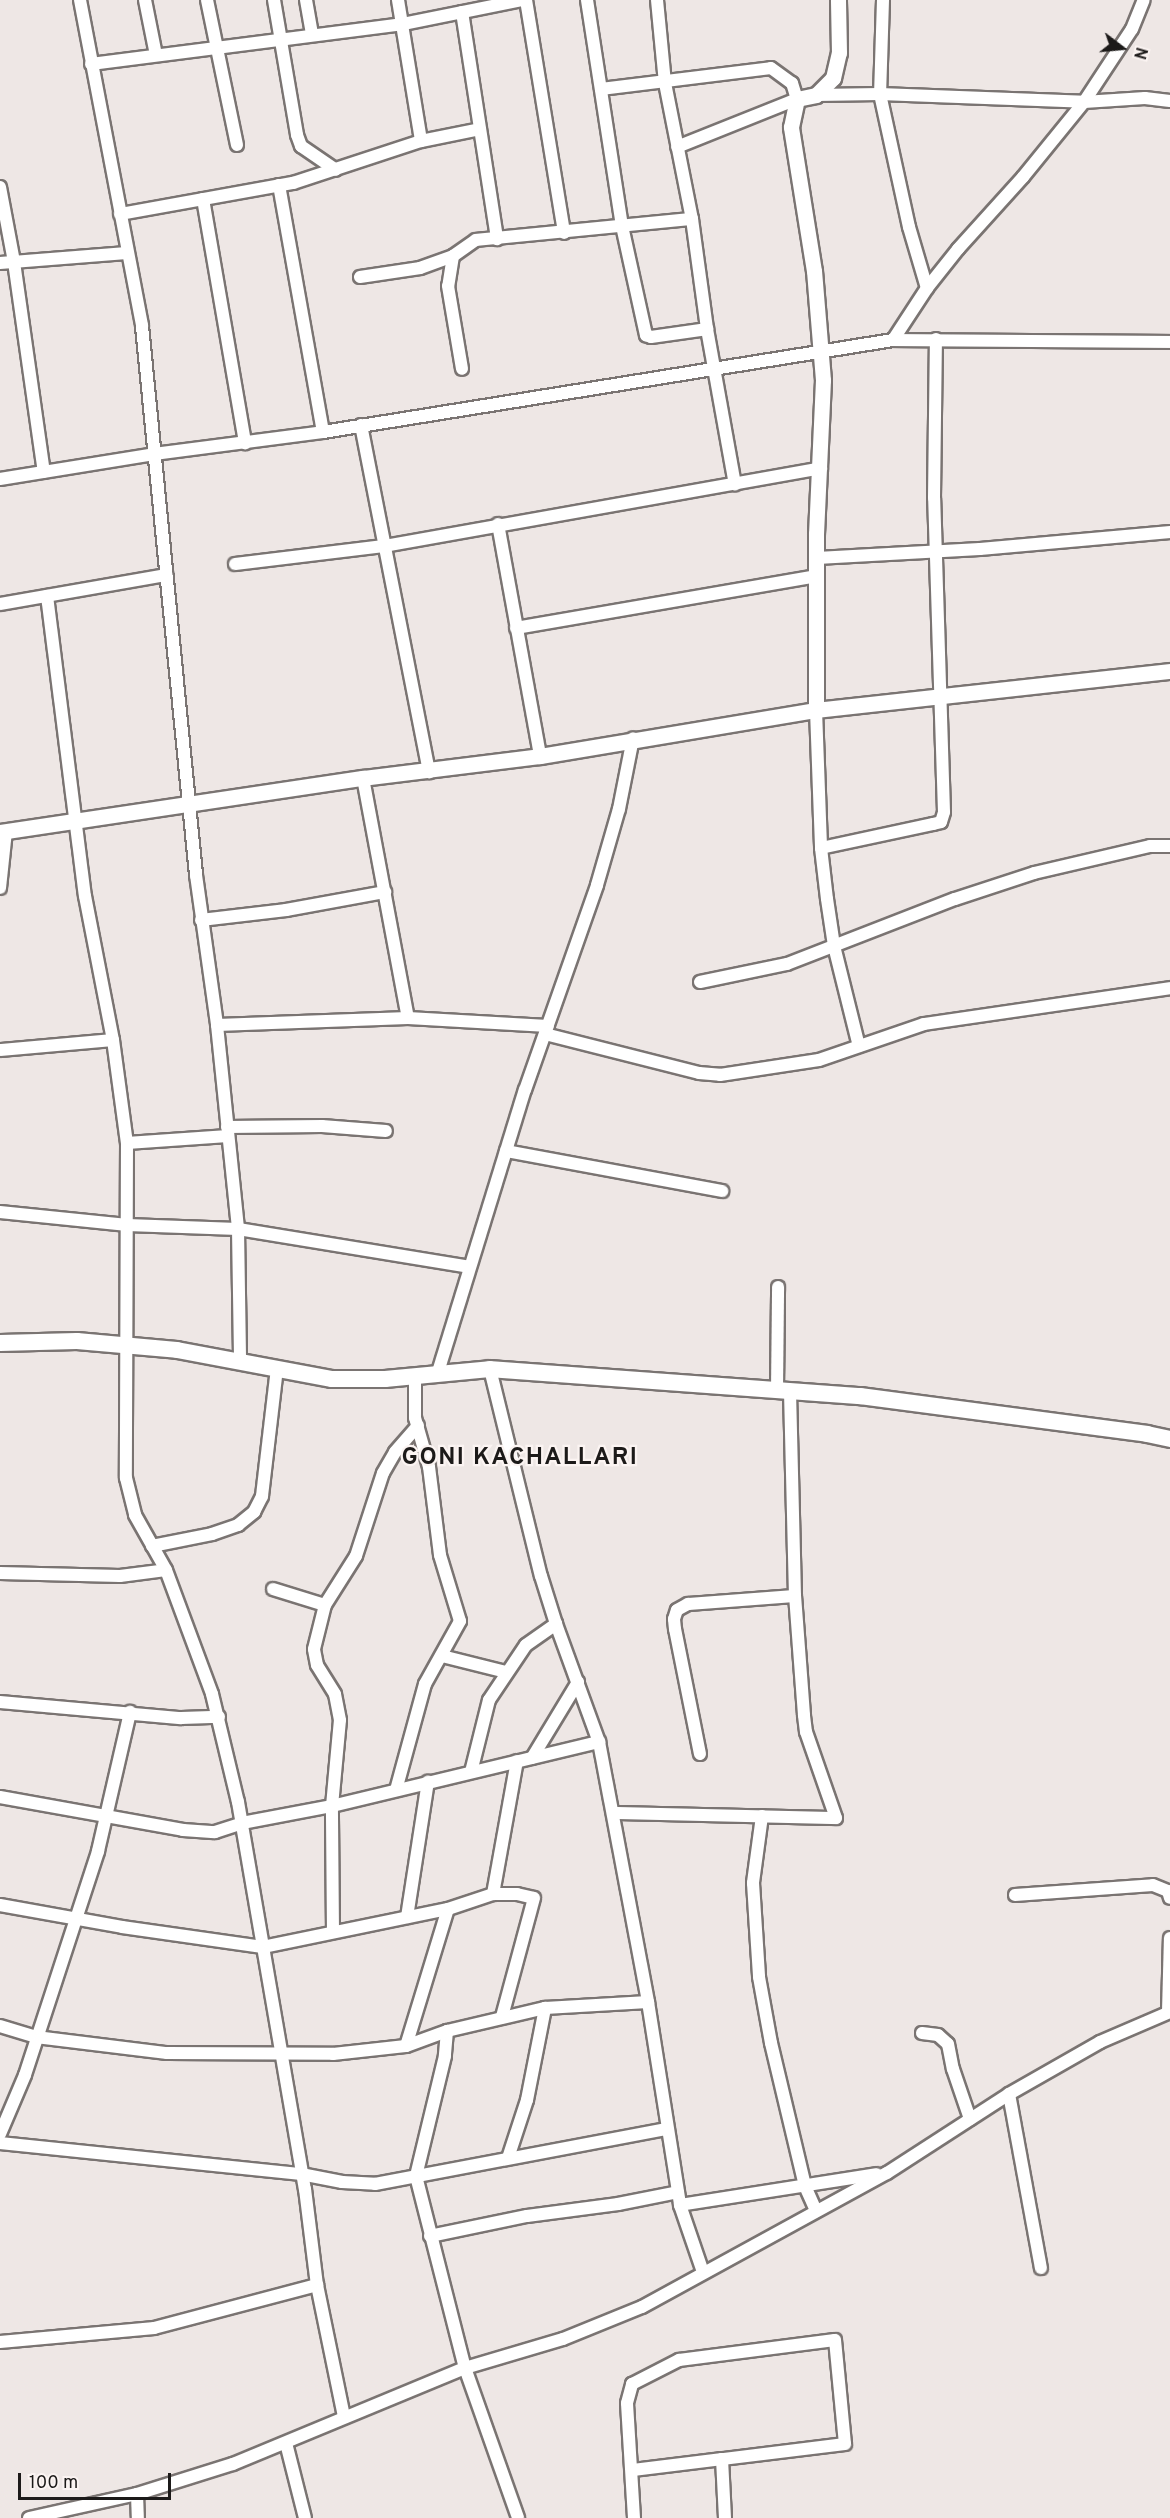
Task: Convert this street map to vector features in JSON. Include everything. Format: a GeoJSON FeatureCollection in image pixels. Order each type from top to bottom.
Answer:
{"type":"FeatureCollection","features":[{"type":"Feature","properties":{"kind":"main road"},"geometry":{"type":"LineString","coordinates":[[0,1343],[77,1341],[126,1345],[240,1361],[332,1379],[415,1377],[438,1372],[490,1369],[860,1396],[1170,1439]]}},
{"type":"Feature","properties":{"kind":"street"},"geometry":{"type":"LineString","coordinates":[[80,0],[142,326],[201,920],[217,1025],[238,1229],[240,1361]]}},
{"type":"Feature","properties":{"kind":"street"},"geometry":{"type":"LineString","coordinates":[[145,0],[156,55]]}},
{"type":"Feature","properties":{"kind":"street"},"geometry":{"type":"LineString","coordinates":[[207,0],[237,145]]}},
{"type":"Feature","properties":{"kind":"street"},"geometry":{"type":"LineString","coordinates":[[274,0],[297,135],[301,146],[336,170]]}},
{"type":"Feature","properties":{"kind":"street"},"geometry":{"type":"LineString","coordinates":[[306,0],[312,34]]}},
{"type":"Feature","properties":{"kind":"street"},"geometry":{"type":"LineString","coordinates":[[398,0],[421,141]]}},
{"type":"Feature","properties":{"kind":"street"},"geometry":{"type":"LineString","coordinates":[[91,64],[403,24],[493,3],[524,0],[564,233]]}},
{"type":"Feature","properties":{"kind":"street"},"geometry":{"type":"LineString","coordinates":[[587,0],[622,226],[646,335],[651,337],[708,329]]}},
{"type":"Feature","properties":{"kind":"street"},"geometry":{"type":"LineString","coordinates":[[657,0],[665,83],[692,219],[708,329],[717,370],[735,484]]}},
{"type":"Feature","properties":{"kind":"street"},"geometry":{"type":"LineString","coordinates":[[816,95],[833,78],[839,53],[838,0]]}},
{"type":"Feature","properties":{"kind":"street"},"geometry":{"type":"LineString","coordinates":[[884,0],[880,94],[909,227],[927,288]]}},
{"type":"Feature","properties":{"kind":"street"},"geometry":{"type":"LineString","coordinates":[[893,340],[927,288],[1084,102],[1132,29],[1144,0]]}},
{"type":"Feature","properties":{"kind":"street"},"geometry":{"type":"LineString","coordinates":[[462,12],[497,239]]}},
{"type":"Feature","properties":{"kind":"street"},"geometry":{"type":"LineString","coordinates":[[601,89],[665,83],[771,68],[792,82],[797,99],[791,127],[814,271],[822,351],[823,425],[816,576],[816,710],[821,848],[834,946],[859,1046]]}},
{"type":"Feature","properties":{"kind":"street"},"geometry":{"type":"LineString","coordinates":[[677,147],[797,99],[816,95],[880,94],[1084,102],[1146,98],[1170,101]]}},
{"type":"Feature","properties":{"kind":"street"},"geometry":{"type":"LineString","coordinates":[[120,214],[279,185],[336,170],[421,141],[480,129]]}},
{"type":"Feature","properties":{"kind":"street"},"geometry":{"type":"LineString","coordinates":[[279,185],[323,432]]}},
{"type":"Feature","properties":{"kind":"street"},"geometry":{"type":"LineString","coordinates":[[0,187],[14,262],[44,472]]}},
{"type":"Feature","properties":{"kind":"street"},"geometry":{"type":"LineString","coordinates":[[203,199],[245,443]]}},
{"type":"Feature","properties":{"kind":"street"},"geometry":{"type":"LineString","coordinates":[[360,277],[420,268],[453,256],[476,240],[692,219]]}},
{"type":"Feature","properties":{"kind":"street"},"geometry":{"type":"LineString","coordinates":[[0,263],[128,253]]}},
{"type":"Feature","properties":{"kind":"street"},"geometry":{"type":"LineString","coordinates":[[453,256],[448,286],[462,369]]}},
{"type":"Feature","properties":{"kind":"street"},"geometry":{"type":"LineString","coordinates":[[821,848],[941,822],[945,793],[936,552],[936,339]]}},
{"type":"Feature","properties":{"kind":"street"},"geometry":{"type":"LineString","coordinates":[[0,479],[154,454],[323,432],[893,340],[1170,342]]}},
{"type":"Feature","properties":{"kind":"street"},"geometry":{"type":"LineString","coordinates":[[361,425],[429,772]]}},
{"type":"Feature","properties":{"kind":"street"},"geometry":{"type":"LineString","coordinates":[[235,564],[384,546],[821,468]]}},
{"type":"Feature","properties":{"kind":"street"},"geometry":{"type":"LineString","coordinates":[[498,524],[540,756]]}},
{"type":"Feature","properties":{"kind":"street"},"geometry":{"type":"LineString","coordinates":[[817,558],[936,552],[1170,532]]}},
{"type":"Feature","properties":{"kind":"street"},"geometry":{"type":"LineString","coordinates":[[0,604],[166,575]]}},
{"type":"Feature","properties":{"kind":"street"},"geometry":{"type":"LineString","coordinates":[[516,628],[816,576]]}},
{"type":"Feature","properties":{"kind":"street"},"geometry":{"type":"LineString","coordinates":[[47,596],[85,896],[113,1040],[127,1143],[126,1478],[135,1515],[166,1570],[219,1717],[242,1823],[282,2055],[317,2285],[344,2417]]}},
{"type":"Feature","properties":{"kind":"street"},"geometry":{"type":"LineString","coordinates":[[0,888],[3,831],[190,806],[363,778],[429,772],[540,756],[633,738],[816,710],[1170,671]]}},
{"type":"Feature","properties":{"kind":"street"},"geometry":{"type":"LineString","coordinates":[[438,1372],[506,1151],[597,885],[619,809],[633,738]]}},
{"type":"Feature","properties":{"kind":"street"},"geometry":{"type":"LineString","coordinates":[[363,778],[408,1018]]}},
{"type":"Feature","properties":{"kind":"street"},"geometry":{"type":"LineString","coordinates":[[700,982],[787,964],[955,899],[1034,873],[1150,846],[1170,846]]}},
{"type":"Feature","properties":{"kind":"street"},"geometry":{"type":"LineString","coordinates":[[201,920],[286,910],[385,892]]}},
{"type":"Feature","properties":{"kind":"street"},"geometry":{"type":"LineString","coordinates":[[217,1025],[408,1018],[546,1030],[699,1073],[720,1075],[819,1060],[924,1024],[1170,988]]}},
{"type":"Feature","properties":{"kind":"street"},"geometry":{"type":"LineString","coordinates":[[0,1050],[113,1040]]}},
{"type":"Feature","properties":{"kind":"street"},"geometry":{"type":"LineString","coordinates":[[127,1143],[228,1131],[312,1125],[386,1131]]}},
{"type":"Feature","properties":{"kind":"street"},"geometry":{"type":"LineString","coordinates":[[506,1151],[722,1191]]}},
{"type":"Feature","properties":{"kind":"street"},"geometry":{"type":"LineString","coordinates":[[0,1212],[127,1225],[238,1229],[469,1267]]}},
{"type":"Feature","properties":{"kind":"street"},"geometry":{"type":"LineString","coordinates":[[613,1813],[720,1818],[762,1816],[836,1818],[806,1732],[795,1596],[778,1287]]}},
{"type":"Feature","properties":{"kind":"street"},"geometry":{"type":"LineString","coordinates":[[152,1546],[212,1534],[238,1524],[254,1512],[262,1496],[277,1369]]}},
{"type":"Feature","properties":{"kind":"street"},"geometry":{"type":"LineString","coordinates":[[490,1369],[556,1624],[599,1742],[648,2002],[679,2198],[703,2272]]}},
{"type":"Feature","properties":{"kind":"street"},"geometry":{"type":"LineString","coordinates":[[396,1790],[426,1684],[460,1621],[440,1555],[429,1467],[417,1426],[415,1377]]}},
{"type":"Feature","properties":{"kind":"street"},"geometry":{"type":"LineString","coordinates":[[333,1932],[332,1806],[340,1720],[335,1694],[317,1665],[314,1649],[325,1605],[356,1556],[383,1473],[395,1452],[417,1426]]}},
{"type":"Feature","properties":{"kind":"street"},"geometry":{"type":"LineString","coordinates":[[0,1573],[120,1576],[166,1570]]}},
{"type":"Feature","properties":{"kind":"street"},"geometry":{"type":"LineString","coordinates":[[273,1589],[325,1605]]}},
{"type":"Feature","properties":{"kind":"street"},"geometry":{"type":"LineString","coordinates":[[700,1754],[675,1629],[677,1610],[688,1604],[795,1596]]}},
{"type":"Feature","properties":{"kind":"street"},"geometry":{"type":"LineString","coordinates":[[471,1772],[489,1700],[506,1672],[526,1646],[556,1624]]}},
{"type":"Feature","properties":{"kind":"street"},"geometry":{"type":"LineString","coordinates":[[442,1656],[506,1672]]}},
{"type":"Feature","properties":{"kind":"street"},"geometry":{"type":"LineString","coordinates":[[532,1758],[578,1682]]}},
{"type":"Feature","properties":{"kind":"street"},"geometry":{"type":"LineString","coordinates":[[0,1702],[181,1718],[219,1717]]}},
{"type":"Feature","properties":{"kind":"street"},"geometry":{"type":"LineString","coordinates":[[0,2134],[25,2075],[98,1851],[130,1712]]}},
{"type":"Feature","properties":{"kind":"street"},"geometry":{"type":"LineString","coordinates":[[0,1797],[183,1830],[215,1832],[242,1823],[332,1806],[599,1742]]}},
{"type":"Feature","properties":{"kind":"street"},"geometry":{"type":"LineString","coordinates":[[493,1894],[517,1761]]}},
{"type":"Feature","properties":{"kind":"street"},"geometry":{"type":"LineString","coordinates":[[407,1917],[428,1782]]}},
{"type":"Feature","properties":{"kind":"street"},"geometry":{"type":"LineString","coordinates":[[762,1816],[753,1883],[759,1977],[771,2043],[805,2186],[816,2211]]}},
{"type":"Feature","properties":{"kind":"street"},"geometry":{"type":"LineString","coordinates":[[1016,1894],[1153,1886],[1168,1891],[1170,1898]]}},
{"type":"Feature","properties":{"kind":"street"},"geometry":{"type":"LineString","coordinates":[[0,1905],[75,1919],[263,1947],[448,1909],[493,1894],[517,1894],[534,1898],[502,2018]]}},
{"type":"Feature","properties":{"kind":"street"},"geometry":{"type":"LineString","coordinates":[[406,2046],[448,1909]]}},
{"type":"Feature","properties":{"kind":"street"},"geometry":{"type":"LineString","coordinates":[[29,2518],[137,2494],[232,2464],[286,2444],[344,2417],[465,2368],[563,2339],[642,2307],[887,2173],[1009,2094],[1100,2042],[1169,2012],[1170,1938]]}},
{"type":"Feature","properties":{"kind":"street"},"geometry":{"type":"LineString","coordinates":[[0,2026],[36,2037],[167,2053],[333,2054],[406,2046],[447,2031],[545,2007],[648,2002]]}},
{"type":"Feature","properties":{"kind":"street"},"geometry":{"type":"LineString","coordinates":[[508,2158],[527,2100],[545,2007]]}},
{"type":"Feature","properties":{"kind":"street"},"geometry":{"type":"LineString","coordinates":[[447,2031],[445,2056],[416,2176],[465,2368],[518,2518]]}},
{"type":"Feature","properties":{"kind":"street"},"geometry":{"type":"LineString","coordinates":[[922,2033],[938,2035],[948,2044],[952,2069],[970,2119]]}},
{"type":"Feature","properties":{"kind":"street"},"geometry":{"type":"LineString","coordinates":[[1009,2094],[1041,2268]]}},
{"type":"Feature","properties":{"kind":"street"},"geometry":{"type":"LineString","coordinates":[[0,2143],[301,2174],[342,2182],[375,2184],[667,2129]]}},
{"type":"Feature","properties":{"kind":"street"},"geometry":{"type":"LineString","coordinates":[[430,2236],[527,2216],[618,2204],[805,2186],[887,2173]]}},
{"type":"Feature","properties":{"kind":"street"},"geometry":{"type":"LineString","coordinates":[[0,2342],[154,2328],[317,2285]]}},
{"type":"Feature","properties":{"kind":"street"},"geometry":{"type":"LineString","coordinates":[[633,2469],[845,2444],[835,2340],[679,2361],[632,2384],[627,2403],[633,2469],[634,2518]]}},
{"type":"Feature","properties":{"kind":"street"},"geometry":{"type":"LineString","coordinates":[[286,2444],[305,2518]]}},
{"type":"Feature","properties":{"kind":"street"},"geometry":{"type":"LineString","coordinates":[[723,2459],[725,2518]]}},
{"type":"Feature","properties":{"kind":"street"},"geometry":{"type":"LineString","coordinates":[[137,2494],[138,2518]]}},
{"type":"Feature","properties":{"kind":"street"},"geometry":{"type":"LineString","coordinates":[[76,2518],[88,2506]]}},
{"type":"Feature","properties":{"kind":"district","name":"GONI KACHALLARI"},"geometry":{"type":"Point","coordinates":[520,1459]}}]}
